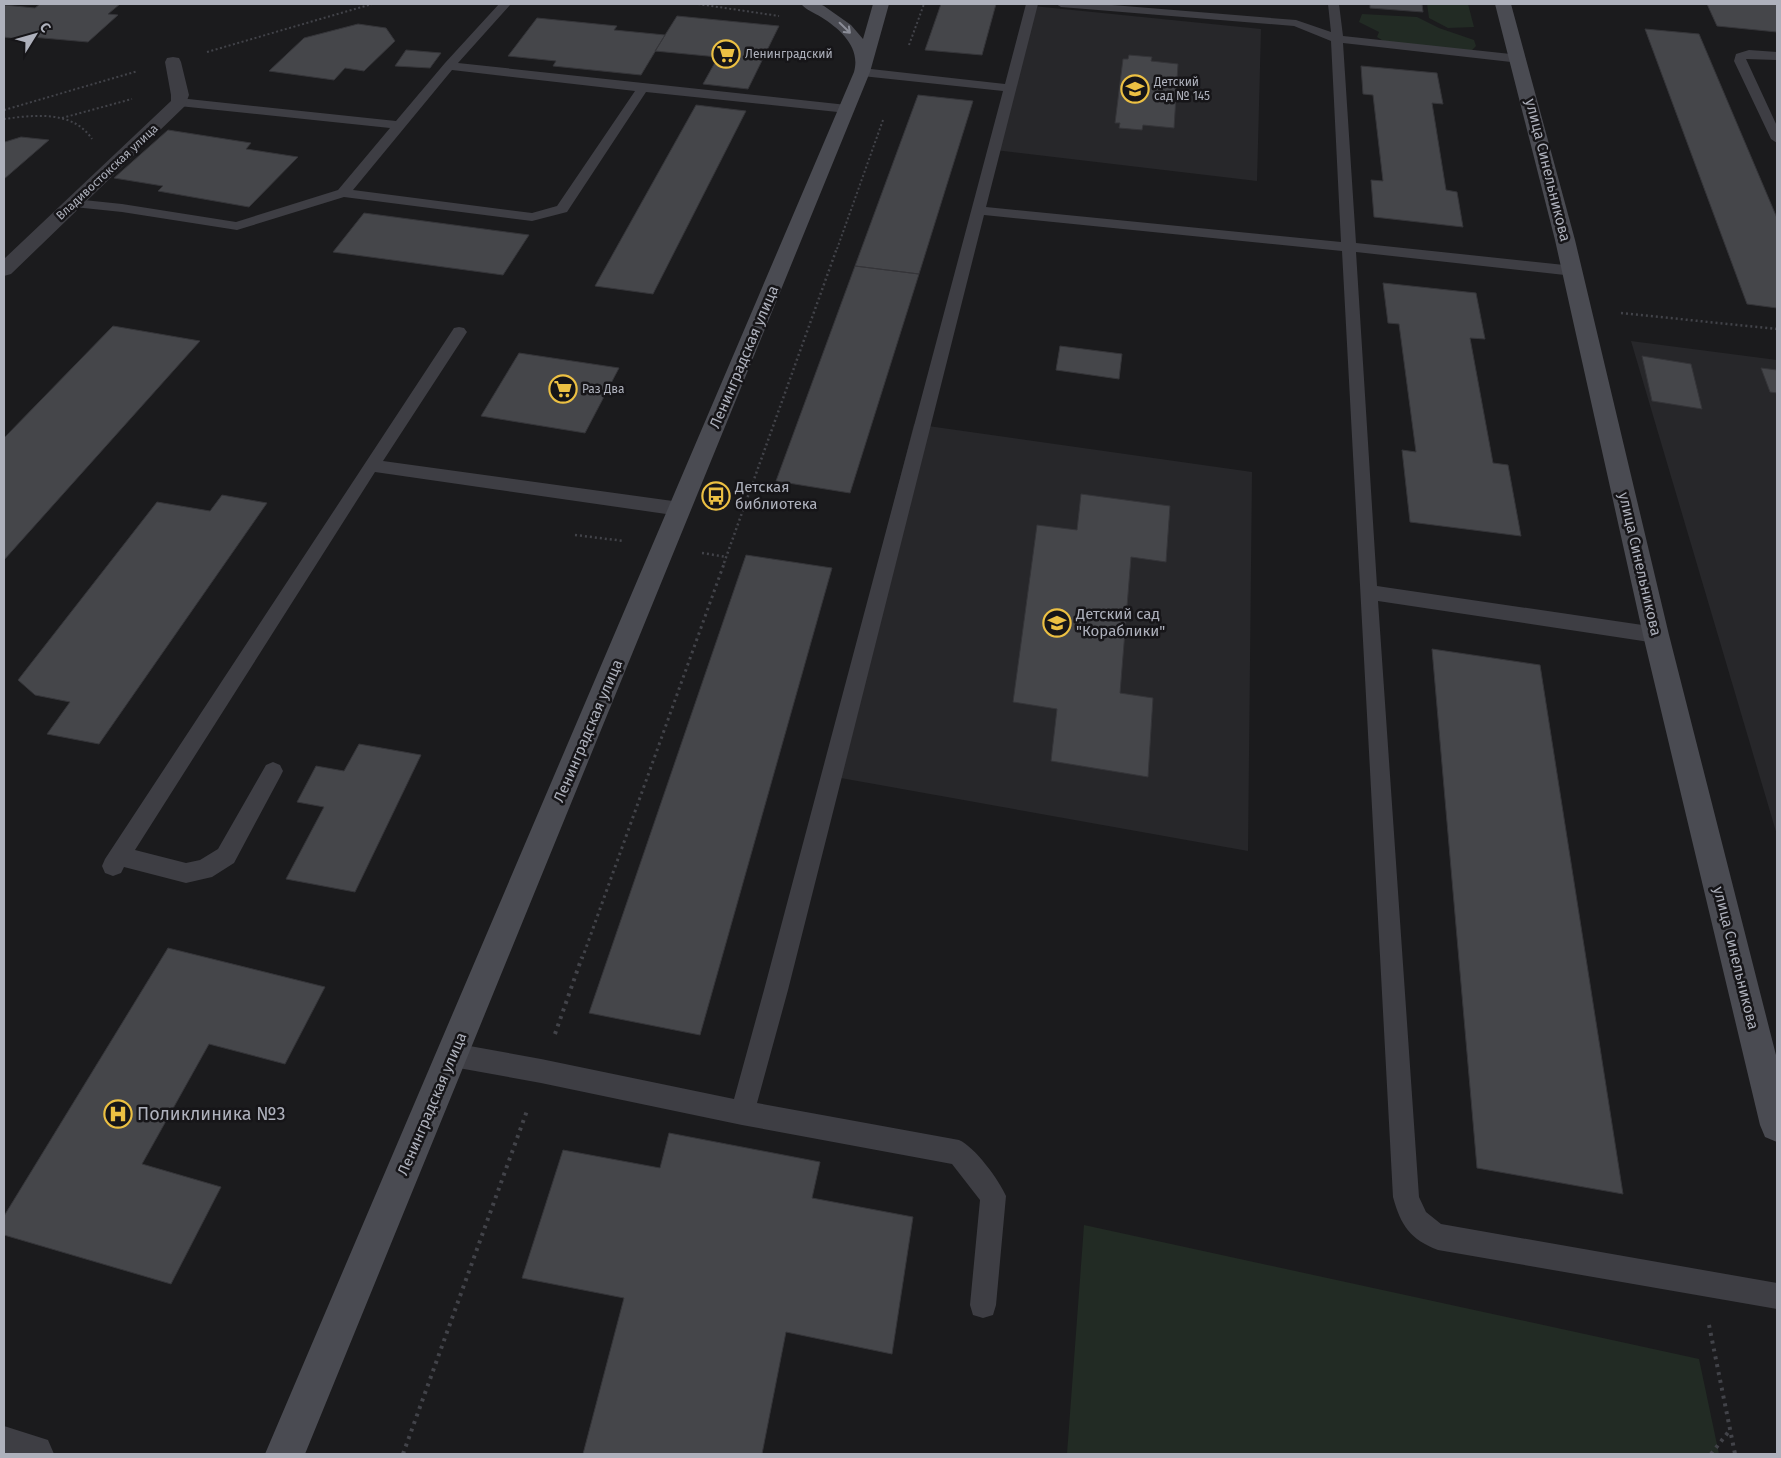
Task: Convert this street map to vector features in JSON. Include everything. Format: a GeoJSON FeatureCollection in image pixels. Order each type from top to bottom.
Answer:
{"type":"FeatureCollection","features":[{"type":"Feature","properties":{"kind":"main road"},"geometry":{"type":"LineString","coordinates":[[809,4],[840,23],[849,32],[862,48],[863,69]]}},
{"type":"Feature","properties":{"kind":"main road","name":"Ленинградская улица"},"geometry":{"type":"LineString","coordinates":[[285,1454],[847,109],[863,69],[881,4]]}},
{"type":"Feature","properties":{"kind":"main road","name":"улица Синельникова"},"geometry":{"type":"LineString","coordinates":[[1503,4],[1520,59],[1574,272],[1656,635],[1777,1125]]}},
{"type":"Feature","properties":{"kind":"street"},"geometry":{"type":"LineString","coordinates":[[173,62],[179,94]]}},
{"type":"Feature","properties":{"kind":"street","name":"Владивостокская улица"},"geometry":{"type":"LineString","coordinates":[[4,270],[74,204],[179,94]]}},
{"type":"Feature","properties":{"kind":"street"},"geometry":{"type":"LineString","coordinates":[[4,1446],[34,1454]]}},
{"type":"Feature","properties":{"kind":"lane"},"geometry":{"type":"LineString","coordinates":[[343,192],[449,66],[505,4]]}},
{"type":"Feature","properties":{"kind":"lane"},"geometry":{"type":"LineString","coordinates":[[742,1113],[776,990],[1032,4]]}},
{"type":"Feature","properties":{"kind":"lane"},"geometry":{"type":"LineString","coordinates":[[1061,4],[1296,23],[1337,39],[1520,59]]}},
{"type":"Feature","properties":{"kind":"lane"},"geometry":{"type":"LineString","coordinates":[[1334,4],[1368,592],[1406,1197],[1409,1212],[1422,1229],[1438,1237],[1777,1296]]}},
{"type":"Feature","properties":{"kind":"lane"},"geometry":{"type":"LineString","coordinates":[[1777,56],[1749,54],[1740,57],[1740,61],[1777,139]]}},
{"type":"Feature","properties":{"kind":"lane"},"geometry":{"type":"LineString","coordinates":[[449,66],[847,109]]}},
{"type":"Feature","properties":{"kind":"lane"},"geometry":{"type":"LineString","coordinates":[[863,69],[898,77],[1011,88]]}},
{"type":"Feature","properties":{"kind":"lane"},"geometry":{"type":"LineString","coordinates":[[74,204],[122,208],[237,226],[343,192],[532,217],[562,209],[643,88]]}},
{"type":"Feature","properties":{"kind":"lane"},"geometry":{"type":"LineString","coordinates":[[179,94],[399,125]]}},
{"type":"Feature","properties":{"kind":"lane"},"geometry":{"type":"LineString","coordinates":[[979,210],[1574,272]]}},
{"type":"Feature","properties":{"kind":"lane"},"geometry":{"type":"LineString","coordinates":[[273,771],[226,856],[204,870],[186,873],[116,861],[459,332]]}},
{"type":"Feature","properties":{"kind":"lane"},"geometry":{"type":"LineString","coordinates":[[371,465],[680,509]]}},
{"type":"Feature","properties":{"kind":"lane"},"geometry":{"type":"LineString","coordinates":[[1368,592],[1656,635]]}},
{"type":"Feature","properties":{"kind":"lane"},"geometry":{"type":"LineString","coordinates":[[453,1055],[542,1071],[742,1113],[959,1153],[993,1196],[983,1306]]}},
{"type":"Feature","properties":{"kind":"path"},"geometry":{"type":"LineString","coordinates":[[698,4],[780,16]]}},
{"type":"Feature","properties":{"kind":"path"},"geometry":{"type":"LineString","coordinates":[[403,1454],[924,4]]}},
{"type":"Feature","properties":{"kind":"path"},"geometry":{"type":"LineString","coordinates":[[62,118],[179,94]]}},
{"type":"Feature","properties":{"kind":"path"},"geometry":{"type":"LineString","coordinates":[[4,119],[50,115],[62,118],[83,128],[91,136],[92,141]]}},
{"type":"Feature","properties":{"kind":"path"},"geometry":{"type":"LineString","coordinates":[[1582,307],[1620,313],[1777,329]]}},
{"type":"Feature","properties":{"kind":"path"},"geometry":{"type":"LineString","coordinates":[[1701,1283],[1735,1454]]}},
{"type":"Feature","properties":{"kind":"path"},"geometry":{"type":"LineString","coordinates":[[1711,1454],[1730,1430]]}},
{"type":"Feature","properties":{"kind":"shaded area"},"geometry":{"type":"Polygon","coordinates":[[[1427,4],[1468,4],[1474,27],[1448,28],[1429,18],[1427,4]]]}},
{"type":"Feature","properties":{"kind":"shaded area","name":"Детский сад № 145"},"geometry":{"type":"Polygon","coordinates":[[[1033,6],[1261,29],[1257,181],[995,150],[1033,6]]]}},
{"type":"Feature","properties":{"kind":"shaded area"},"geometry":{"type":"Polygon","coordinates":[[[1362,14],[1417,17],[1439,28],[1474,40],[1476,46],[1471,51],[1385,42],[1377,37],[1379,32],[1359,22],[1362,14]]]}},
{"type":"Feature","properties":{"kind":"shaded area"},"geometry":{"type":"Polygon","coordinates":[[[1631,341],[1777,360],[1777,835],[1631,341]]]}},
{"type":"Feature","properties":{"kind":"shaded area","name":"Детский сад \"Кораблики\""},"geometry":{"type":"Polygon","coordinates":[[[914,424],[1252,472],[1248,851],[824,775],[914,424]]]}},
{"type":"Feature","properties":{"kind":"shaded area"},"geometry":{"type":"Polygon","coordinates":[[[1084,1225],[1699,1359],[1719,1454],[1067,1454],[1084,1225]]]}},
{"type":"Feature","properties":{"kind":"building"},"geometry":{"type":"Polygon","coordinates":[[[40,4],[120,4],[108,14],[118,15],[88,42],[20,36],[16,39],[4,37],[4,5],[35,8],[40,4]]]}},
{"type":"Feature","properties":{"kind":"building"},"geometry":{"type":"Polygon","coordinates":[[[941,4],[996,4],[982,55],[925,50],[941,4]]]}},
{"type":"Feature","properties":{"kind":"building"},"geometry":{"type":"Polygon","coordinates":[[[1370,4],[1422,4],[1423,12],[1370,8],[1370,4]]]}},
{"type":"Feature","properties":{"kind":"building"},"geometry":{"type":"Polygon","coordinates":[[[1707,4],[1777,4],[1777,32],[1717,26],[1707,4]]]}},
{"type":"Feature","properties":{"kind":"building","name":"Ленинградский"},"geometry":{"type":"Polygon","coordinates":[[[677,16],[779,26],[748,89],[703,84],[718,57],[655,51],[677,16]]]}},
{"type":"Feature","properties":{"kind":"building"},"geometry":{"type":"Polygon","coordinates":[[[537,18],[617,26],[614,30],[665,35],[641,75],[553,66],[556,61],[508,56],[537,18]]]}},
{"type":"Feature","properties":{"kind":"building"},"geometry":{"type":"Polygon","coordinates":[[[358,24],[386,28],[395,41],[364,71],[345,68],[334,80],[269,71],[304,38],[358,24]]]}},
{"type":"Feature","properties":{"kind":"building"},"geometry":{"type":"Polygon","coordinates":[[[1645,29],[1699,34],[1777,218],[1777,308],[1747,304],[1645,29]]]}},
{"type":"Feature","properties":{"kind":"building"},"geometry":{"type":"Polygon","coordinates":[[[406,50],[441,53],[430,68],[395,66],[406,50]]]}},
{"type":"Feature","properties":{"kind":"building"},"geometry":{"type":"Polygon","coordinates":[[[1129,55],[1152,57],[1151,61],[1178,64],[1174,128],[1143,125],[1142,130],[1119,128],[1120,123],[1115,123],[1123,59],[1128,59],[1129,55]]]}},
{"type":"Feature","properties":{"kind":"building"},"geometry":{"type":"Polygon","coordinates":[[[1361,66],[1437,73],[1443,104],[1432,103],[1446,190],[1457,192],[1463,227],[1374,217],[1371,180],[1383,181],[1373,95],[1363,94],[1361,66]]]}},
{"type":"Feature","properties":{"kind":"building"},"geometry":{"type":"Polygon","coordinates":[[[918,95],[973,101],[919,274],[855,266],[918,95]]]}},
{"type":"Feature","properties":{"kind":"building"},"geometry":{"type":"Polygon","coordinates":[[[696,105],[746,111],[653,294],[595,286],[696,105]]]}},
{"type":"Feature","properties":{"kind":"building"},"geometry":{"type":"Polygon","coordinates":[[[168,130],[251,143],[246,149],[298,157],[249,207],[158,191],[163,186],[114,178],[168,130]]]}},
{"type":"Feature","properties":{"kind":"building"},"geometry":{"type":"Polygon","coordinates":[[[21,137],[49,140],[4,179],[4,141],[21,137]]]}},
{"type":"Feature","properties":{"kind":"building"},"geometry":{"type":"Polygon","coordinates":[[[364,213],[529,235],[503,275],[333,252],[364,213]]]}},
{"type":"Feature","properties":{"kind":"building"},"geometry":{"type":"Polygon","coordinates":[[[855,266],[919,274],[850,493],[776,481],[855,266]]]}},
{"type":"Feature","properties":{"kind":"building"},"geometry":{"type":"Polygon","coordinates":[[[1383,283],[1476,293],[1485,339],[1470,338],[1493,463],[1508,465],[1521,536],[1410,522],[1402,450],[1416,452],[1399,324],[1388,323],[1383,283]]]}},
{"type":"Feature","properties":{"kind":"building"},"geometry":{"type":"Polygon","coordinates":[[[113,326],[200,341],[4,560],[4,438],[113,326]]]}},
{"type":"Feature","properties":{"kind":"building"},"geometry":{"type":"Polygon","coordinates":[[[1060,346],[1122,354],[1119,379],[1056,370],[1060,346]]]}},
{"type":"Feature","properties":{"kind":"building"},"geometry":{"type":"Polygon","coordinates":[[[519,353],[619,368],[585,433],[481,416],[519,353]]]}},
{"type":"Feature","properties":{"kind":"building"},"geometry":{"type":"Polygon","coordinates":[[[1642,356],[1691,364],[1702,409],[1652,401],[1642,356]]]}},
{"type":"Feature","properties":{"kind":"building"},"geometry":{"type":"Polygon","coordinates":[[[1761,368],[1777,370],[1777,393],[1770,392],[1761,368]]]}},
{"type":"Feature","properties":{"kind":"building"},"geometry":{"type":"Polygon","coordinates":[[[1081,494],[1170,506],[1166,562],[1131,557],[1120,693],[1153,698],[1148,777],[1051,761],[1057,709],[1013,702],[1037,525],[1077,530],[1081,494]]]}},
{"type":"Feature","properties":{"kind":"building"},"geometry":{"type":"Polygon","coordinates":[[[222,495],[267,503],[99,744],[47,734],[70,702],[35,695],[18,680],[157,502],[210,511],[222,495]]]}},
{"type":"Feature","properties":{"kind":"building"},"geometry":{"type":"Polygon","coordinates":[[[746,555],[832,568],[700,1035],[589,1013],[746,555]]]}},
{"type":"Feature","properties":{"kind":"building"},"geometry":{"type":"Polygon","coordinates":[[[1432,649],[1540,665],[1623,1194],[1477,1168],[1432,649]]]}},
{"type":"Feature","properties":{"kind":"building"},"geometry":{"type":"Polygon","coordinates":[[[359,744],[421,755],[355,892],[286,879],[324,807],[297,802],[316,766],[344,771],[359,744]]]}},
{"type":"Feature","properties":{"kind":"building","name":"Поликлиника №3"},"geometry":{"type":"Polygon","coordinates":[[[168,948],[325,987],[285,1064],[209,1044],[142,1164],[221,1187],[171,1284],[4,1235],[4,1216],[168,948]]]}},
{"type":"Feature","properties":{"kind":"building"},"geometry":{"type":"Polygon","coordinates":[[[669,1133],[820,1162],[812,1198],[913,1217],[892,1354],[786,1332],[762,1454],[583,1454],[624,1298],[522,1278],[563,1150],[660,1168],[669,1133]]]}},
{"type":"Feature","properties":{"kind":"place","name":"Ленинградский"},"geometry":{"type":"Point","coordinates":[726,54]}},
{"type":"Feature","properties":{"kind":"place","name":"Детский сад № 145"},"geometry":{"type":"Point","coordinates":[1135,89]}},
{"type":"Feature","properties":{"kind":"place","name":"Раз Два"},"geometry":{"type":"Point","coordinates":[563,389]}},
{"type":"Feature","properties":{"kind":"place","name":"Детская библиотека"},"geometry":{"type":"Point","coordinates":[716,496]}},
{"type":"Feature","properties":{"kind":"place","name":"Детский сад \"Кораблики\""},"geometry":{"type":"Point","coordinates":[1057,623]}},
{"type":"Feature","properties":{"kind":"place","name":"Поликлиника №3"},"geometry":{"type":"Point","coordinates":[118,1114]}}]}
